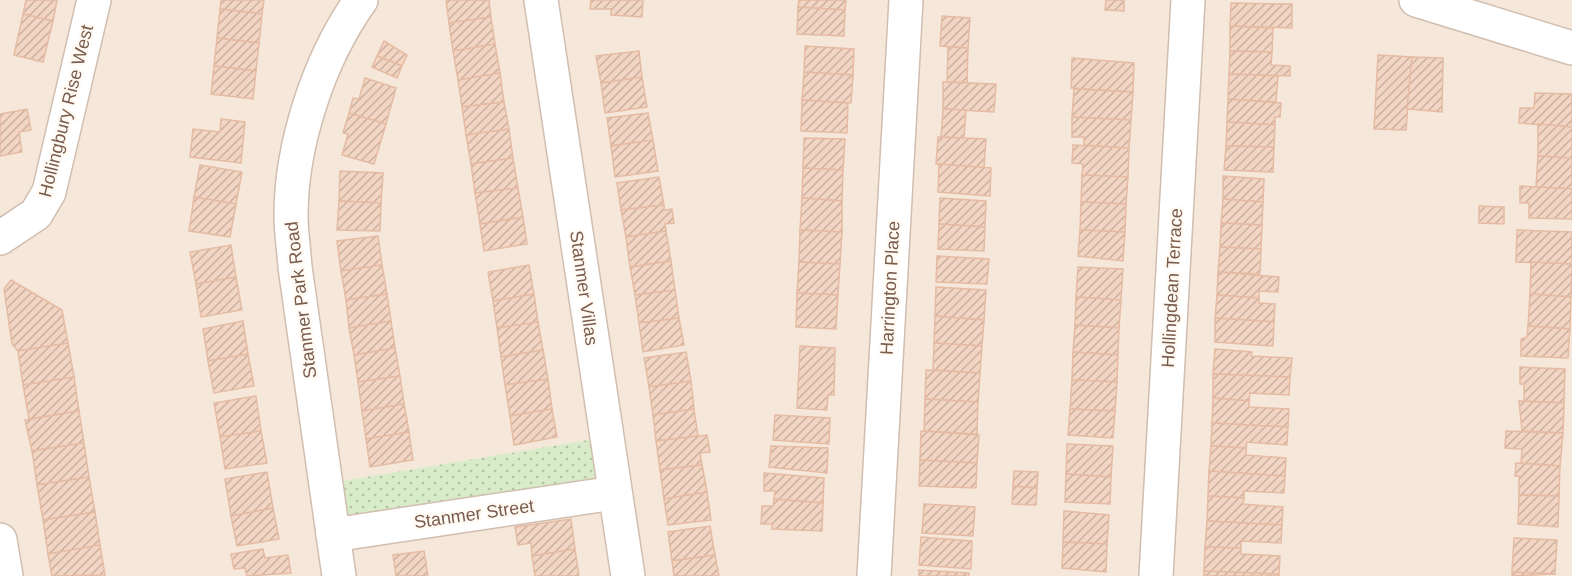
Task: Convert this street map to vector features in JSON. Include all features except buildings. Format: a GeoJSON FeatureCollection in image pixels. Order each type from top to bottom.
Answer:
{"type":"FeatureCollection","features":[{"type":"Feature","properties":{"kind":"street","name":"Hollingbury Rise West"},"geometry":{"type":"LineString","coordinates":[[0,238],[36,214],[49,192],[94,0]]}},
{"type":"Feature","properties":{"kind":"street","name":"Stanmer Park Road"},"geometry":{"type":"LineString","coordinates":[[339,576],[291,216],[301,131],[321,69],[361,0]]}},
{"type":"Feature","properties":{"kind":"street","name":"Stanmer Villas"},"geometry":{"type":"LineString","coordinates":[[541,0],[628,576]]}},
{"type":"Feature","properties":{"kind":"street","name":"Harrington Place"},"geometry":{"type":"LineString","coordinates":[[874,576],[906,0]]}},
{"type":"Feature","properties":{"kind":"street","name":"Hollingdean Terrace"},"geometry":{"type":"LineString","coordinates":[[1156,576],[1188,0]]}},
{"type":"Feature","properties":{"kind":"street"},"geometry":{"type":"LineString","coordinates":[[1416,0],[1572,48]]}},
{"type":"Feature","properties":{"kind":"street","name":"Stanmer Street"},"geometry":{"type":"LineString","coordinates":[[333,535],[615,494]]}},
{"type":"Feature","properties":{"kind":"street"},"geometry":{"type":"LineString","coordinates":[[0,540],[6,576]]}},
{"type":"Feature","properties":{"kind":"shaded area"},"geometry":{"type":"Polygon","coordinates":[[[0,0],[1572,0],[1572,576],[0,576],[0,0]]]}},
{"type":"Feature","properties":{"kind":"green space"},"geometry":{"type":"Polygon","coordinates":[[[606,437],[614,493],[333,535],[325,484],[606,437]]]}}]}
